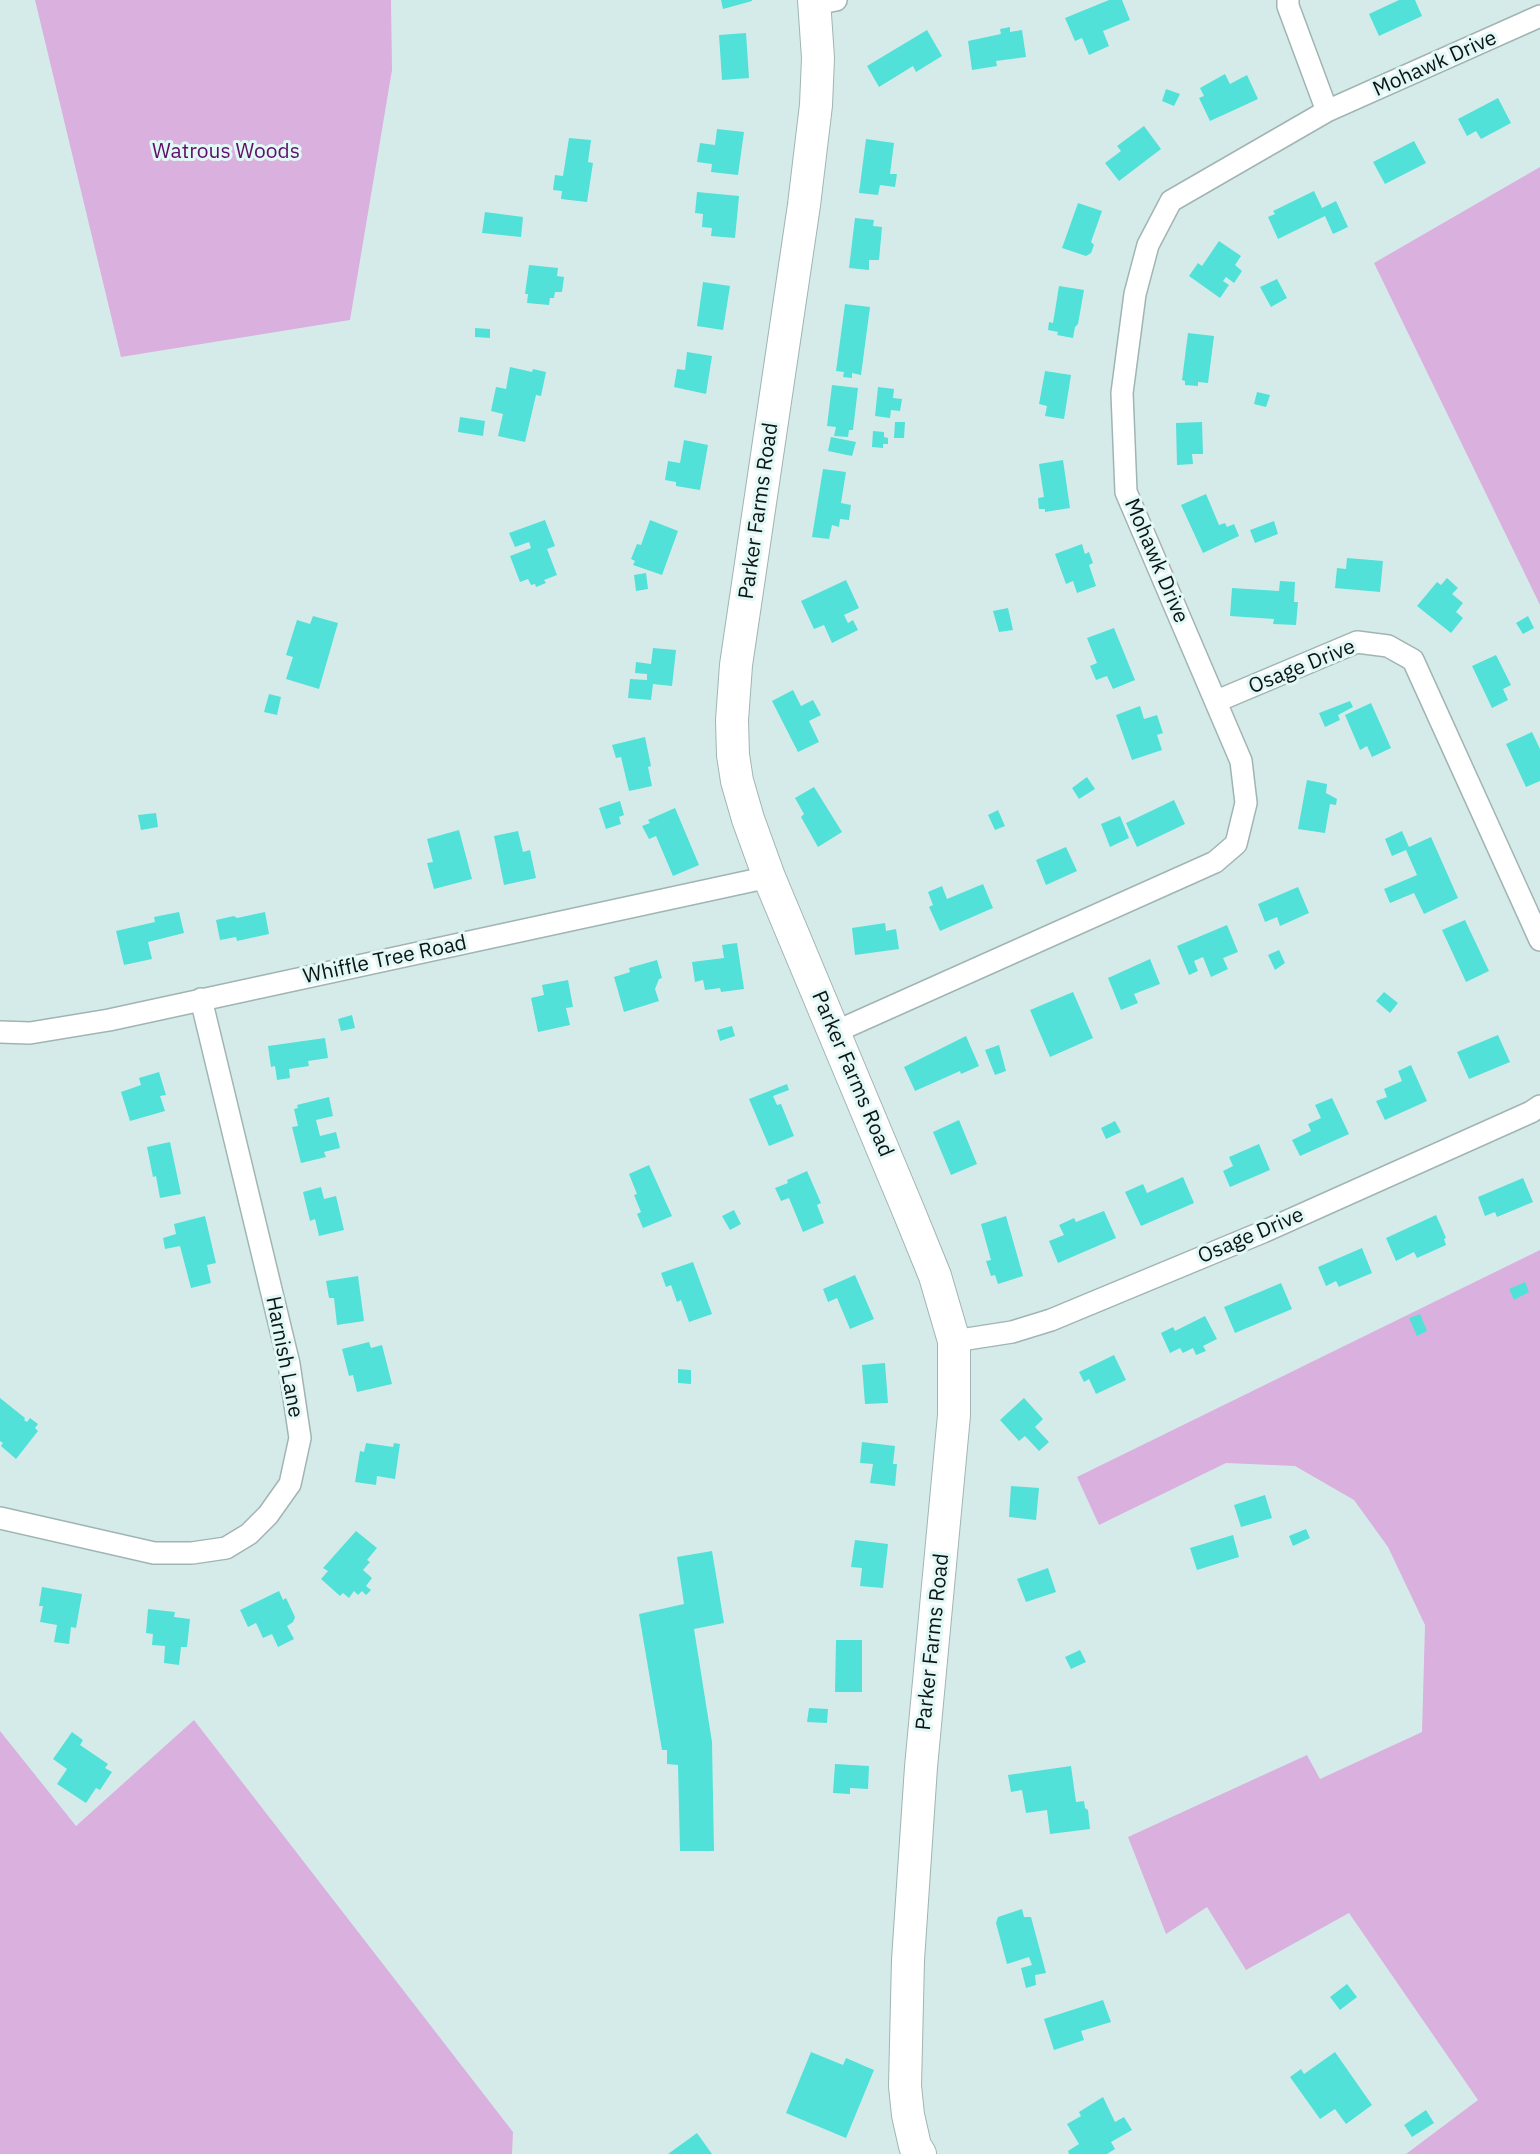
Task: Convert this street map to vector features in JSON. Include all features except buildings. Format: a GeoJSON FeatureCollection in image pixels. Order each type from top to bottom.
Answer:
{"type":"FeatureCollection","features":[{"type":"Feature","properties":{"kind":"street"},"geometry":{"type":"LineString","coordinates":[[1288,0],[1328,111]]}},
{"type":"Feature","properties":{"kind":"street","name":"Parker Farms Road"},"geometry":{"type":"LineString","coordinates":[[821,1],[816,105],[804,205],[736,665],[732,720],[737,781],[748,819],[769,877],[935,1276],[954,1341],[954,1415],[920,1767],[908,1974],[905,2086],[911,2152]]}},
{"type":"Feature","properties":{"kind":"street","name":"Mohawk Drive"},"geometry":{"type":"LineString","coordinates":[[835,1032],[1215,862],[1236,844],[1245,803],[1241,761],[1126,492],[1122,393],[1135,293],[1148,245],[1171,201],[1328,111],[1540,16]]}},
{"type":"Feature","properties":{"kind":"street","name":"Osage Drive"},"geometry":{"type":"LineString","coordinates":[[1217,701],[1357,642],[1388,646],[1413,660],[1540,940]]}},
{"type":"Feature","properties":{"kind":"street","name":"Whiffle Tree Road"},"geometry":{"type":"LineString","coordinates":[[0,1032],[30,1033],[109,1020],[769,877]]}},
{"type":"Feature","properties":{"kind":"street","name":"Harnish Lane"},"geometry":{"type":"LineString","coordinates":[[0,1518],[154,1552],[192,1553],[226,1548],[249,1534],[268,1515],[290,1484],[299,1438],[289,1364],[201,999]]}},
{"type":"Feature","properties":{"kind":"street","name":"Osage Drive"},"geometry":{"type":"LineString","coordinates":[[954,1341],[1012,1332],[1051,1320],[1263,1232],[1540,1106]]}},
{"type":"Feature","properties":{"kind":"green space","name":"Watrous Woods"},"geometry":{"type":"Polygon","coordinates":[[[35,0],[391,0],[392,70],[350,320],[121,357],[35,0]]]}},
{"type":"Feature","properties":{"kind":"green space"},"geometry":{"type":"Polygon","coordinates":[[[1540,167],[1540,605],[1374,263],[1540,167]]]}},
{"type":"Feature","properties":{"kind":"green space"},"geometry":{"type":"Polygon","coordinates":[[[1540,1250],[1540,2154],[1406,2154],[1478,2100],[1349,1913],[1246,1970],[1207,1907],[1166,1934],[1128,1837],[1307,1755],[1320,1779],[1422,1732],[1425,1625],[1388,1547],[1354,1500],[1295,1466],[1226,1463],[1099,1525],[1077,1477],[1540,1250]]]}},
{"type":"Feature","properties":{"kind":"green space"},"geometry":{"type":"Polygon","coordinates":[[[194,1720],[513,2132],[512,2154],[0,2154],[0,1731],[76,1826],[194,1720]]]}}]}
